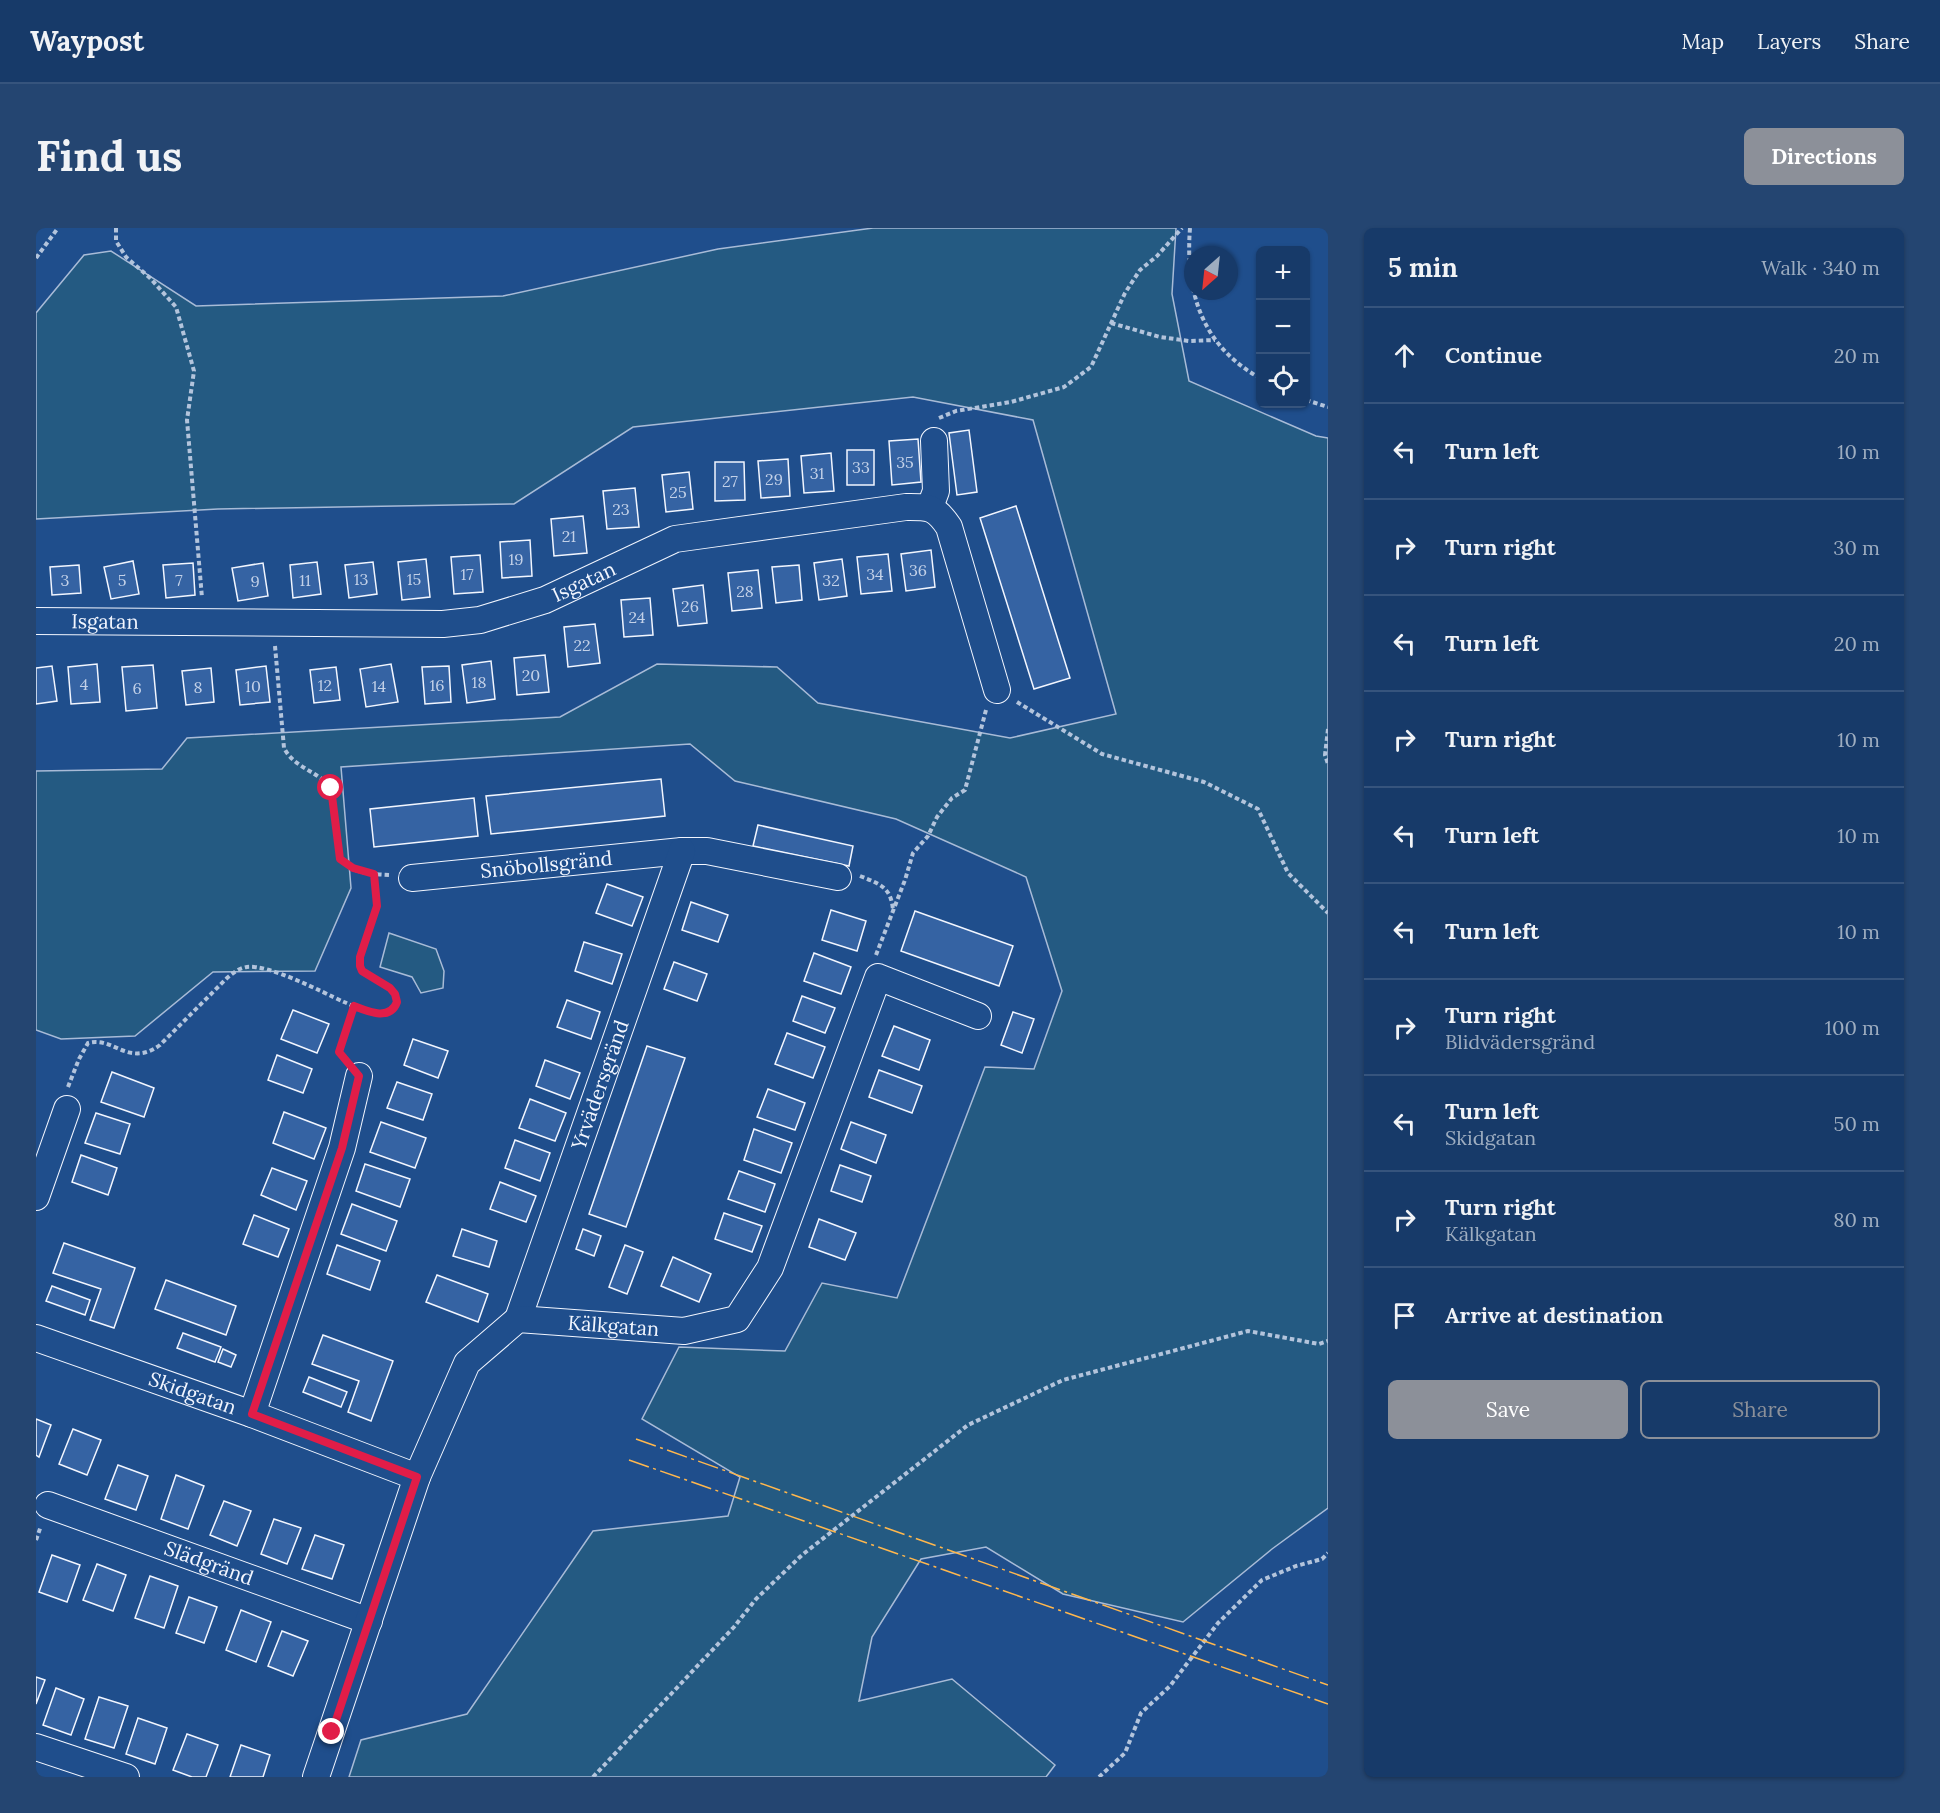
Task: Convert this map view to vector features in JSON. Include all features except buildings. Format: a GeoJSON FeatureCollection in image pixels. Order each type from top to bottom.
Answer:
{"type":"FeatureCollection","features":[{"type":"Feature","properties":{"kind":"street"},"geometry":{"type":"LineString","coordinates":[[933,441],[936,491],[930,507],[941,515],[949,527],[997,690]]}},
{"type":"Feature","properties":{"kind":"street","name":"Isgatan"},"geometry":{"type":"LineString","coordinates":[[36,621],[443,624],[480,620],[545,600],[675,539],[906,507],[930,507]]}},
{"type":"Feature","properties":{"kind":"street","name":"Snöbollsgränd"},"geometry":{"type":"LineString","coordinates":[[412,878],[707,850],[838,877]]}},
{"type":"Feature","properties":{"kind":"street","name":"Yrvädersgränd"},"geometry":{"type":"LineString","coordinates":[[518,1319],[682,851]]}},
{"type":"Feature","properties":{"kind":"street"},"geometry":{"type":"LineString","coordinates":[[878,977],[978,1016]]}},
{"type":"Feature","properties":{"kind":"street","name":"Kälkgatan"},"geometry":{"type":"LineString","coordinates":[[518,1319],[684,1331],[737,1319],[770,1268],[878,977]]}},
{"type":"Feature","properties":{"kind":"street"},"geometry":{"type":"LineString","coordinates":[[252,1414],[342,1148],[359,1076]]}},
{"type":"Feature","properties":{"kind":"street"},"geometry":{"type":"LineString","coordinates":[[36,1197],[67,1109]]}},
{"type":"Feature","properties":{"kind":"street"},"geometry":{"type":"LineString","coordinates":[[316,1777],[417,1477],[467,1363],[518,1319]]}},
{"type":"Feature","properties":{"kind":"street","name":"Skidgatan"},"geometry":{"type":"LineString","coordinates":[[36,1338],[252,1414],[417,1477]]}},
{"type":"Feature","properties":{"kind":"street","name":"Slädgränd"},"geometry":{"type":"LineString","coordinates":[[48,1505],[369,1621]]}},
{"type":"Feature","properties":{"kind":"street"},"geometry":{"type":"LineString","coordinates":[[36,1747],[126,1777]]}},
{"type":"Feature","properties":{"kind":"path"},"geometry":{"type":"LineString","coordinates":[[36,258],[58,228]]}},
{"type":"Feature","properties":{"kind":"path"},"geometry":{"type":"LineString","coordinates":[[116,228],[116,241],[126,257],[150,278],[176,308],[194,371],[187,420],[204,623]]}},
{"type":"Feature","properties":{"kind":"path"},"geometry":{"type":"LineString","coordinates":[[933,441],[934,428],[939,418],[956,411],[1011,402],[1064,387],[1091,367],[1125,294],[1140,270],[1157,256],[1182,228]]}},
{"type":"Feature","properties":{"kind":"path"},"geometry":{"type":"LineString","coordinates":[[1190,228],[1192,290],[1205,322],[1221,349],[1256,376]]}},
{"type":"Feature","properties":{"kind":"path"},"geometry":{"type":"LineString","coordinates":[[1111,323],[1160,337],[1189,341],[1216,340]]}},
{"type":"Feature","properties":{"kind":"path"},"geometry":{"type":"LineString","coordinates":[[1310,402],[1328,407]]}},
{"type":"Feature","properties":{"kind":"path"},"geometry":{"type":"LineString","coordinates":[[273,624],[284,748],[288,756],[325,780],[331,788],[340,859],[353,868],[374,874],[412,878]]}},
{"type":"Feature","properties":{"kind":"path"},"geometry":{"type":"LineString","coordinates":[[878,977],[875,958],[913,853],[928,836],[937,817],[952,798],[965,790],[984,714],[997,690],[1102,754],[1204,782],[1258,809],[1288,873],[1328,913]]}},
{"type":"Feature","properties":{"kind":"path"},"geometry":{"type":"LineString","coordinates":[[1328,729],[1325,755],[1328,764]]}},
{"type":"Feature","properties":{"kind":"path"},"geometry":{"type":"LineString","coordinates":[[838,877],[850,872],[877,883],[885,888],[892,899],[893,911]]}},
{"type":"Feature","properties":{"kind":"path"},"geometry":{"type":"LineString","coordinates":[[67,1109],[67,1090],[81,1053],[88,1043],[100,1043],[141,1054],[149,1053],[160,1045],[227,978],[246,967],[255,967],[287,976],[367,1012],[391,1011],[397,1002],[395,994],[390,988],[362,971],[360,966],[360,957],[377,906],[374,874]]}},
{"type":"Feature","properties":{"kind":"path"},"geometry":{"type":"LineString","coordinates":[[354,1006],[339,1052],[359,1076]]}},
{"type":"Feature","properties":{"kind":"path"},"geometry":{"type":"LineString","coordinates":[[593,1777],[734,1627],[756,1599],[802,1555],[968,1425],[1064,1380],[1248,1331],[1319,1344],[1328,1341]]}},
{"type":"Feature","properties":{"kind":"path"},"geometry":{"type":"LineString","coordinates":[[1099,1777],[1125,1753],[1141,1713],[1170,1686],[1218,1623],[1262,1580],[1296,1566],[1322,1559],[1328,1553]]}},
{"type":"Feature","properties":{"kind":"shaded area"},"geometry":{"type":"Polygon","coordinates":[[[873,228],[1176,228],[1172,294],[1189,381],[1316,436],[1328,438],[1328,1508],[1272,1549],[1183,1622],[1063,1594],[986,1547],[921,1559],[872,1637],[859,1701],[952,1679],[1055,1765],[1046,1777],[349,1777],[361,1740],[467,1714],[593,1531],[728,1516],[740,1477],[642,1419],[679,1347],[785,1351],[822,1283],[897,1298],[985,1067],[1034,1069],[1062,991],[1026,877],[896,819],[735,781],[690,744],[341,767],[351,888],[315,971],[213,972],[135,1036],[61,1039],[36,1030],[36,771],[162,769],[187,738],[560,717],[657,664],[777,667],[818,703],[1010,738],[1116,714],[1033,420],[913,397],[633,427],[514,504],[218,509],[36,519],[36,313],[84,255],[111,251],[196,306],[503,296],[718,249],[873,228]]]}},
{"type":"Feature","properties":{"kind":"shaded area"},"geometry":{"type":"Polygon","coordinates":[[[389,933],[436,949],[444,971],[443,988],[421,993],[412,977],[380,967],[389,933]]]}},
{"type":"Feature","properties":{"kind":"power"},"geometry":{"type":"LineString","coordinates":[[636,1439],[1328,1685]]}},
{"type":"Feature","properties":{"kind":"power"},"geometry":{"type":"LineString","coordinates":[[629,1460],[1328,1704]]}},
{"type":"Feature","properties":{"kind":"route"},"geometry":{"type":"LineString","coordinates":[[331,788],[340,859],[343,863],[363,873],[374,874],[377,906],[360,957],[360,966],[362,971],[390,988],[397,1002],[391,1011],[385,1013],[367,1012],[354,1006],[348,1022],[339,1052],[359,1076],[342,1148],[252,1414],[417,1477],[332,1732]]}}]}
